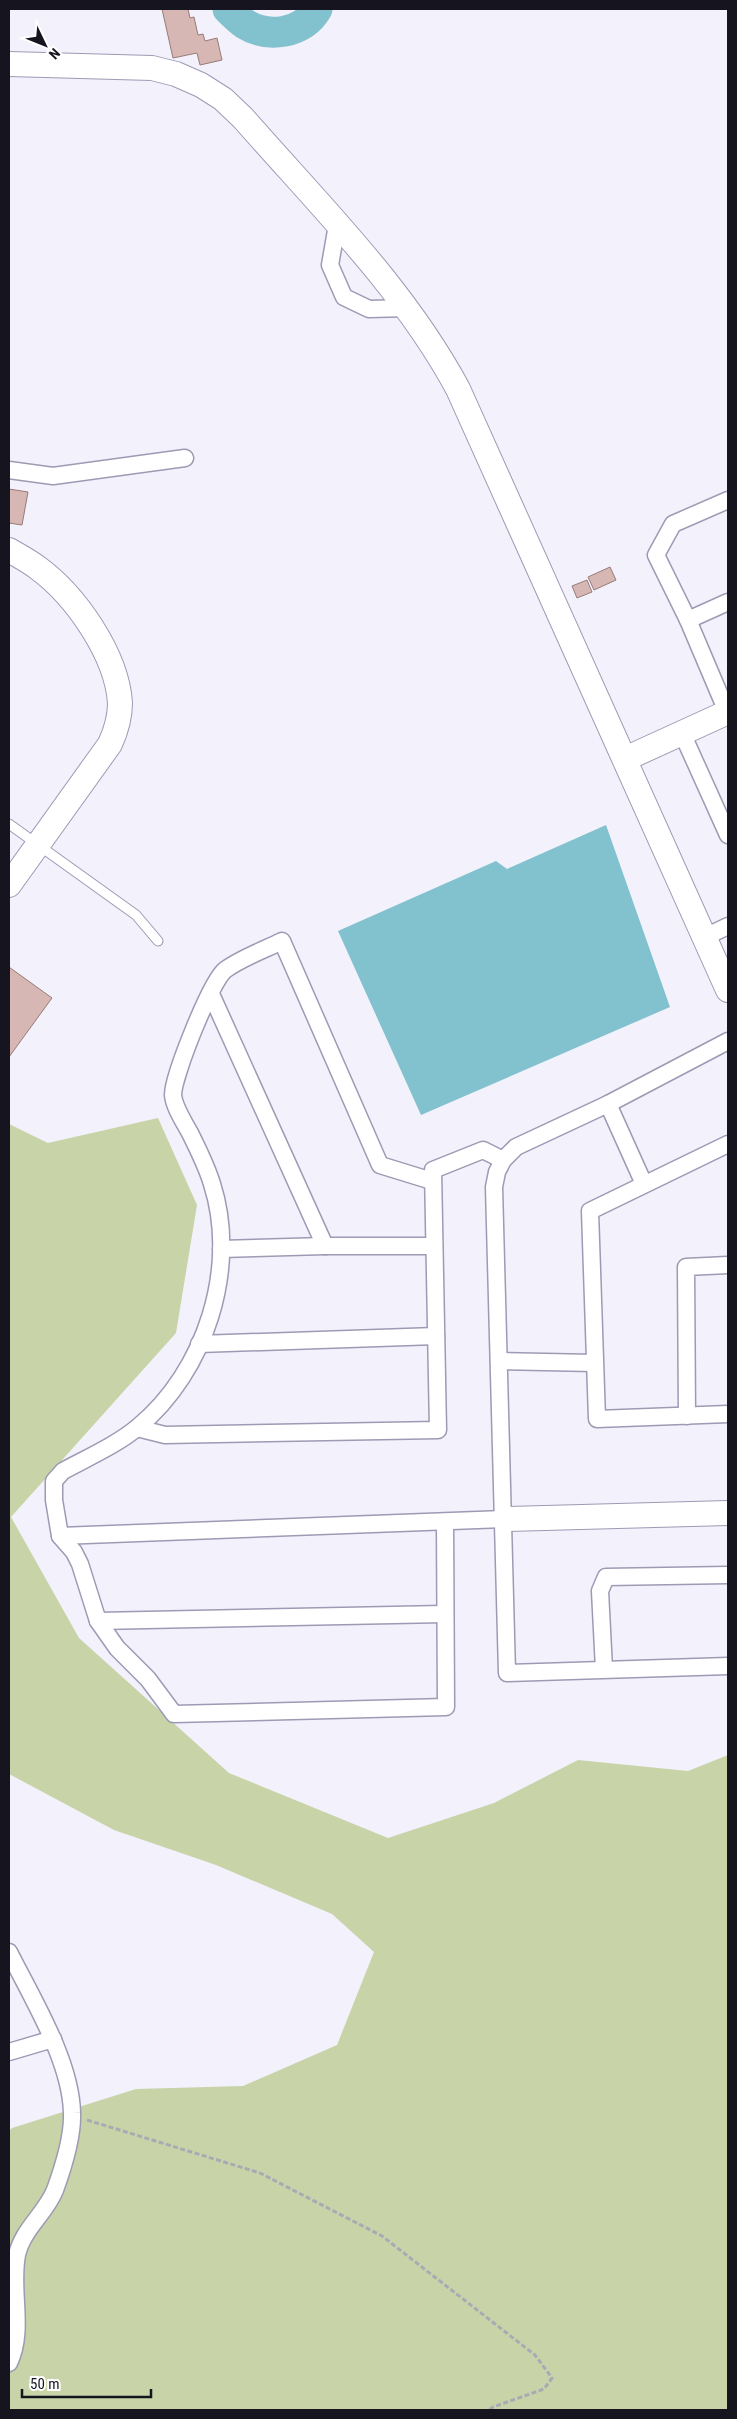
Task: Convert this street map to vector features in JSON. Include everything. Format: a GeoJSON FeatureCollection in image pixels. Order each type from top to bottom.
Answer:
{"type":"FeatureCollection","features":[{"type":"Feature","properties":{"kind":"street"},"geometry":{"type":"LineString","coordinates":[[9,64],[152,68],[176,74],[201,85],[223,99],[243,118],[408,308],[438,351],[458,389],[728,990]]}},
{"type":"Feature","properties":{"kind":"street"},"geometry":{"type":"LineString","coordinates":[[337,224],[330,265],[344,297],[369,309],[408,308]]}},
{"type":"Feature","properties":{"kind":"street"},"geometry":{"type":"LineString","coordinates":[[9,470],[53,476],[185,458]]}},
{"type":"Feature","properties":{"kind":"street"},"geometry":{"type":"LineString","coordinates":[[625,759],[727,712],[688,620],[656,555],[673,524],[728,500]]}},
{"type":"Feature","properties":{"kind":"street"},"geometry":{"type":"LineString","coordinates":[[9,550],[38,568],[61,587],[80,609],[104,651],[115,676],[120,704],[118,726],[110,744],[9,885]]}},
{"type":"Feature","properties":{"kind":"street"},"geometry":{"type":"LineString","coordinates":[[688,620],[728,602]]}},
{"type":"Feature","properties":{"kind":"street"},"geometry":{"type":"LineString","coordinates":[[682,733],[727,829]]}},
{"type":"Feature","properties":{"kind":"street"},"geometry":{"type":"LineString","coordinates":[[704,937],[728,926]]}},
{"type":"Feature","properties":{"kind":"street"},"geometry":{"type":"LineString","coordinates":[[432,1181],[380,1165],[282,941],[224,971],[211,994],[184,1053],[173,1095],[212,1184],[219,1211],[221,1249],[214,1305],[183,1378],[137,1428],[63,1471],[54,1481],[54,1500],[60,1536],[74,1552],[80,1564],[98,1621],[117,1648],[148,1678],[174,1714],[446,1708],[445,1522]]}},
{"type":"Feature","properties":{"kind":"street"},"geometry":{"type":"LineString","coordinates":[[211,994],[325,1246]]}},
{"type":"Feature","properties":{"kind":"street"},"geometry":{"type":"LineString","coordinates":[[728,1041],[608,1104],[516,1146],[503,1160],[497,1172],[494,1187],[507,1673],[728,1666]]}},
{"type":"Feature","properties":{"kind":"street"},"geometry":{"type":"LineString","coordinates":[[608,1104],[644,1184]]}},
{"type":"Feature","properties":{"kind":"street"},"geometry":{"type":"LineString","coordinates":[[728,1144],[590,1212],[597,1419],[728,1414]]}},
{"type":"Feature","properties":{"kind":"street"},"geometry":{"type":"LineString","coordinates":[[137,1428],[165,1435],[438,1430],[433,1170],[483,1150],[503,1160]]}},
{"type":"Feature","properties":{"kind":"street"},"geometry":{"type":"LineString","coordinates":[[221,1249],[325,1246],[434,1246]]}},
{"type":"Feature","properties":{"kind":"street"},"geometry":{"type":"LineString","coordinates":[[687,1416],[686,1267],[728,1265]]}},
{"type":"Feature","properties":{"kind":"street"},"geometry":{"type":"LineString","coordinates":[[199,1344],[436,1336]]}},
{"type":"Feature","properties":{"kind":"street"},"geometry":{"type":"LineString","coordinates":[[499,1361],[594,1363]]}},
{"type":"Feature","properties":{"kind":"street"},"geometry":{"type":"LineString","coordinates":[[60,1536],[504,1519],[728,1514]]}},
{"type":"Feature","properties":{"kind":"street"},"geometry":{"type":"LineString","coordinates":[[604,1669],[600,1591],[606,1578],[728,1575]]}},
{"type":"Feature","properties":{"kind":"street"},"geometry":{"type":"LineString","coordinates":[[98,1621],[444,1614]]}},
{"type":"Feature","properties":{"kind":"street"},"geometry":{"type":"LineString","coordinates":[[9,1952],[53,2039],[71,2093],[72,2115],[63,2168],[52,2199],[25,2236],[17,2253],[15,2278],[16,2343],[9,2363]]}},
{"type":"Feature","properties":{"kind":"street"},"geometry":{"type":"LineString","coordinates":[[9,2052],[53,2039]]}},
{"type":"Feature","properties":{"kind":"lane"},"geometry":{"type":"LineString","coordinates":[[9,824],[136,915],[158,941]]}},
{"type":"Feature","properties":{"kind":"path"},"geometry":{"type":"LineString","coordinates":[[72,2115],[260,2173],[382,2236],[535,2355],[552,2378],[544,2389],[489,2410]]}},
{"type":"Feature","properties":{"kind":"green space"},"geometry":{"type":"Polygon","coordinates":[[[158,1118],[197,1205],[176,1333],[11,1517],[79,1638],[229,1773],[388,1838],[494,1803],[578,1760],[688,1771],[728,1755],[728,2410],[9,2410],[9,2131],[12,2128],[136,2089],[243,2086],[337,2045],[374,1952],[332,1914],[216,1865],[114,1830],[9,1774],[9,1124],[48,1143],[158,1118]]]}},
{"type":"Feature","properties":{"kind":"water"},"geometry":{"type":"Polygon","coordinates":[[[606,825],[670,1007],[421,1115],[338,931],[496,861],[507,869],[606,825]]]}},
{"type":"Feature","properties":{"kind":"building"},"geometry":{"type":"Polygon","coordinates":[[[162,9],[188,9],[190,18],[194,17],[198,35],[203,34],[205,41],[217,38],[222,60],[200,65],[197,53],[173,58],[162,9]]]}},
{"type":"Feature","properties":{"kind":"building"},"geometry":{"type":"Polygon","coordinates":[[[9,489],[28,492],[22,525],[9,523],[9,489]]]}},
{"type":"Feature","properties":{"kind":"building"},"geometry":{"type":"Polygon","coordinates":[[[610,567],[616,580],[594,590],[588,577],[610,567]]]}},
{"type":"Feature","properties":{"kind":"building"},"geometry":{"type":"Polygon","coordinates":[[[587,580],[592,592],[577,598],[572,586],[587,580]]]}},
{"type":"Feature","properties":{"kind":"building"},"geometry":{"type":"Polygon","coordinates":[[[9,967],[52,998],[9,1057],[9,967]]]}},
{"type":"Feature","properties":{"kind":"waterway"},"geometry":{"type":"LineString","coordinates":[[228,9],[238,19],[254,29],[275,32],[285,31],[303,24],[317,9]]}}]}
